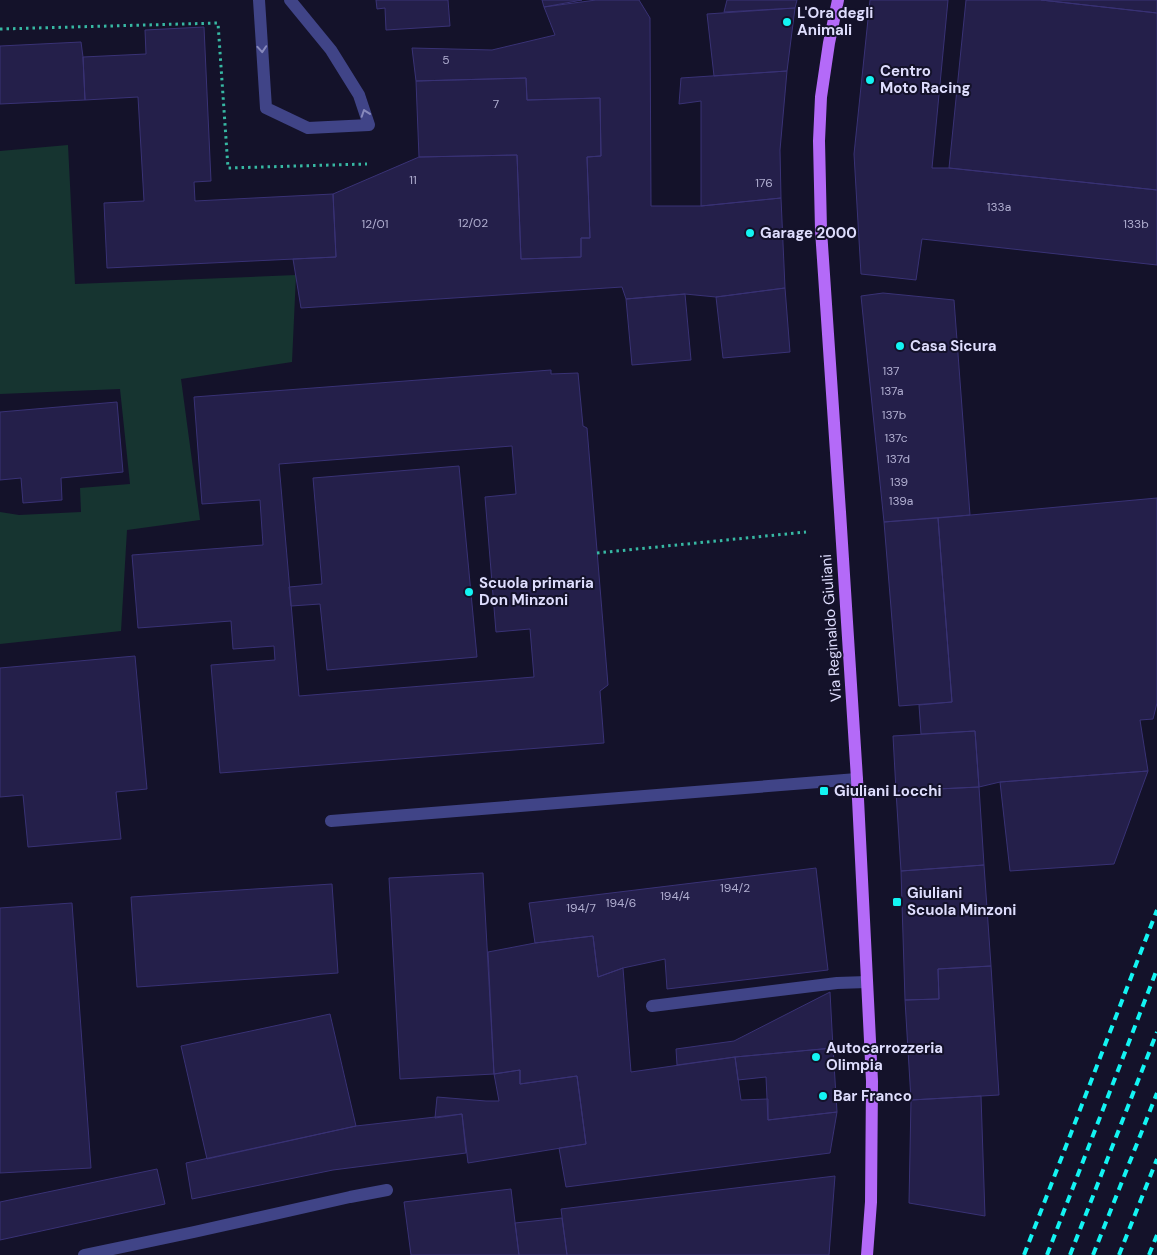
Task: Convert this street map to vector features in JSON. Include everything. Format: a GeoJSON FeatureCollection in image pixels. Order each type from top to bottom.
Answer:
{"type":"FeatureCollection","features":[{"type":"Feature","properties":{"kind":"main road","name":"Via Reginaldo Giuliani"},"geometry":{"type":"LineString","coordinates":[[838,0],[821,97],[819,142],[820,230],[840,502],[867,982],[872,1100],[871,1202],[867,1255]]}},
{"type":"Feature","properties":{"kind":"street"},"geometry":{"type":"LineString","coordinates":[[259,0],[266,108],[308,128],[369,125],[359,94],[331,50],[290,0]]}},
{"type":"Feature","properties":{"kind":"street"},"geometry":{"type":"LineString","coordinates":[[332,820],[857,779]]}},
{"type":"Feature","properties":{"kind":"street"},"geometry":{"type":"LineString","coordinates":[[652,1006],[837,983],[867,982]]}},
{"type":"Feature","properties":{"kind":"street"},"geometry":{"type":"LineString","coordinates":[[84,1255],[387,1190]]}},
{"type":"Feature","properties":{"kind":"path"},"geometry":{"type":"LineString","coordinates":[[0,29],[218,23],[228,168],[367,164]]}},
{"type":"Feature","properties":{"kind":"path"},"geometry":{"type":"LineString","coordinates":[[597,553],[806,532]]}},
{"type":"Feature","properties":{"kind":"green space"},"geometry":{"type":"Polygon","coordinates":[[[68,145],[75,284],[296,275],[292,362],[181,379],[200,520],[127,530],[121,631],[0,644],[0,512],[19,515],[81,512],[80,488],[130,484],[120,389],[0,394],[0,151],[68,145]]]}},
{"type":"Feature","properties":{"kind":"building"},"geometry":{"type":"Polygon","coordinates":[[[376,0],[448,0],[450,26],[386,30],[385,8],[377,9],[376,0]]]}},
{"type":"Feature","properties":{"kind":"building"},"geometry":{"type":"Polygon","coordinates":[[[542,0],[582,0],[544,7],[542,0]]]}},
{"type":"Feature","properties":{"kind":"building"},"geometry":{"type":"Polygon","coordinates":[[[596,0],[639,0],[650,18],[651,206],[701,206],[781,198],[785,288],[716,297],[685,294],[626,299],[622,287],[301,308],[293,259],[336,257],[333,194],[419,157],[517,155],[521,259],[581,257],[581,238],[590,238],[587,157],[601,156],[600,98],[527,100],[526,78],[416,81],[412,48],[492,50],[555,35],[544,7],[596,0]]]}},
{"type":"Feature","properties":{"kind":"building"},"geometry":{"type":"Polygon","coordinates":[[[727,0],[797,0],[795,8],[724,12],[727,0]]]}},
{"type":"Feature","properties":{"kind":"building"},"geometry":{"type":"Polygon","coordinates":[[[870,0],[948,0],[932,168],[949,168],[1157,190],[1157,265],[922,239],[916,280],[861,274],[854,154],[870,0]]]}},
{"type":"Feature","properties":{"kind":"building"},"geometry":{"type":"Polygon","coordinates":[[[966,0],[1041,0],[1157,13],[1157,190],[949,168],[966,0]]]}},
{"type":"Feature","properties":{"kind":"building"},"geometry":{"type":"Polygon","coordinates":[[[1041,0],[1157,0],[1157,13],[1041,0]]]}},
{"type":"Feature","properties":{"kind":"building"},"geometry":{"type":"Polygon","coordinates":[[[795,8],[787,71],[714,76],[707,14],[795,8]]]}},
{"type":"Feature","properties":{"kind":"building"},"geometry":{"type":"Polygon","coordinates":[[[204,27],[211,181],[194,182],[195,201],[333,194],[336,257],[107,268],[104,203],[144,201],[138,97],[85,100],[83,57],[146,54],[145,30],[204,27]]]}},
{"type":"Feature","properties":{"kind":"building"},"geometry":{"type":"Polygon","coordinates":[[[81,42],[85,100],[0,104],[0,46],[81,42]]]}},
{"type":"Feature","properties":{"kind":"building"},"geometry":{"type":"Polygon","coordinates":[[[787,71],[780,150],[781,198],[701,206],[701,101],[679,104],[681,78],[787,71]]]}},
{"type":"Feature","properties":{"kind":"building"},"geometry":{"type":"Polygon","coordinates":[[[526,78],[527,100],[600,98],[601,156],[587,157],[590,238],[581,238],[581,257],[521,259],[517,155],[419,157],[416,81],[526,78]]]}},
{"type":"Feature","properties":{"kind":"building"},"geometry":{"type":"Polygon","coordinates":[[[785,288],[790,352],[723,358],[716,297],[785,288]]]}},
{"type":"Feature","properties":{"kind":"building"},"geometry":{"type":"Polygon","coordinates":[[[883,293],[954,300],[970,515],[884,522],[861,296],[883,293]]]}},
{"type":"Feature","properties":{"kind":"building"},"geometry":{"type":"Polygon","coordinates":[[[685,294],[691,360],[632,365],[626,299],[685,294]]]}},
{"type":"Feature","properties":{"kind":"building"},"geometry":{"type":"Polygon","coordinates":[[[551,370],[551,374],[578,373],[583,426],[587,428],[608,685],[600,691],[604,743],[220,773],[211,665],[275,660],[274,646],[233,649],[231,621],[138,628],[132,555],[263,545],[260,500],[202,504],[194,397],[551,370]],[[512,446],[279,464],[299,696],[534,677],[530,629],[496,632],[485,497],[516,494],[512,446]]]}},
{"type":"Feature","properties":{"kind":"building"},"geometry":{"type":"Polygon","coordinates":[[[117,402],[123,472],[61,478],[62,500],[23,503],[21,478],[0,480],[0,412],[117,402]]]}},
{"type":"Feature","properties":{"kind":"building"},"geometry":{"type":"Polygon","coordinates":[[[459,466],[477,657],[327,670],[320,604],[291,606],[289,587],[322,584],[313,478],[459,466]]]}},
{"type":"Feature","properties":{"kind":"building"},"geometry":{"type":"Polygon","coordinates":[[[1157,498],[1157,703],[1153,719],[1140,720],[1148,771],[1000,782],[979,787],[975,731],[921,734],[919,705],[952,702],[938,518],[1157,498]]]}},
{"type":"Feature","properties":{"kind":"building"},"geometry":{"type":"Polygon","coordinates":[[[938,518],[952,702],[899,706],[884,522],[938,518]]]}},
{"type":"Feature","properties":{"kind":"building"},"geometry":{"type":"Polygon","coordinates":[[[135,656],[147,789],[116,792],[121,839],[28,847],[23,795],[0,797],[0,668],[135,656]]]}},
{"type":"Feature","properties":{"kind":"building"},"geometry":{"type":"Polygon","coordinates":[[[975,731],[979,787],[896,791],[893,736],[975,731]]]}},
{"type":"Feature","properties":{"kind":"building"},"geometry":{"type":"Polygon","coordinates":[[[1148,771],[1114,864],[1010,871],[1000,782],[1148,771]]]}},
{"type":"Feature","properties":{"kind":"building"},"geometry":{"type":"Polygon","coordinates":[[[979,787],[984,865],[901,871],[896,791],[979,787]]]}},
{"type":"Feature","properties":{"kind":"building"},"geometry":{"type":"Polygon","coordinates":[[[984,865],[991,966],[938,969],[939,999],[905,1000],[901,871],[984,865]]]}},
{"type":"Feature","properties":{"kind":"building"},"geometry":{"type":"Polygon","coordinates":[[[816,868],[828,970],[667,989],[665,959],[623,968],[598,977],[593,936],[535,943],[529,903],[816,868]]]}},
{"type":"Feature","properties":{"kind":"building"},"geometry":{"type":"Polygon","coordinates":[[[483,873],[494,1074],[400,1079],[389,878],[483,873]]]}},
{"type":"Feature","properties":{"kind":"building"},"geometry":{"type":"Polygon","coordinates":[[[332,884],[338,973],[137,987],[131,897],[332,884]]]}},
{"type":"Feature","properties":{"kind":"building"},"geometry":{"type":"Polygon","coordinates":[[[72,903],[91,1168],[0,1173],[0,908],[72,903]]]}},
{"type":"Feature","properties":{"kind":"building"},"geometry":{"type":"Polygon","coordinates":[[[593,936],[598,977],[623,968],[631,1072],[735,1057],[741,1100],[768,1099],[768,1120],[837,1112],[830,1153],[566,1187],[559,1148],[586,1144],[577,1076],[520,1084],[520,1070],[494,1074],[488,952],[535,943],[593,936]]]}},
{"type":"Feature","properties":{"kind":"building"},"geometry":{"type":"Polygon","coordinates":[[[991,966],[999,1095],[911,1100],[905,1000],[939,999],[938,969],[991,966]]]}},
{"type":"Feature","properties":{"kind":"building"},"geometry":{"type":"Polygon","coordinates":[[[830,992],[833,1048],[735,1057],[677,1065],[676,1049],[734,1041],[830,992]]]}},
{"type":"Feature","properties":{"kind":"building"},"geometry":{"type":"Polygon","coordinates":[[[330,1014],[356,1126],[207,1159],[181,1046],[330,1014]]]}},
{"type":"Feature","properties":{"kind":"building"},"geometry":{"type":"Polygon","coordinates":[[[833,1048],[837,1112],[768,1120],[766,1077],[738,1080],[735,1057],[833,1048]]]}},
{"type":"Feature","properties":{"kind":"building"},"geometry":{"type":"Polygon","coordinates":[[[520,1070],[520,1084],[577,1076],[586,1144],[468,1163],[462,1114],[435,1118],[437,1097],[499,1101],[494,1074],[520,1070]]]}},
{"type":"Feature","properties":{"kind":"building"},"geometry":{"type":"Polygon","coordinates":[[[981,1096],[985,1216],[909,1203],[911,1100],[981,1096]]]}},
{"type":"Feature","properties":{"kind":"building"},"geometry":{"type":"Polygon","coordinates":[[[462,1114],[466,1153],[333,1170],[192,1199],[186,1163],[356,1126],[462,1114]]]}},
{"type":"Feature","properties":{"kind":"building"},"geometry":{"type":"Polygon","coordinates":[[[157,1169],[165,1204],[0,1240],[0,1202],[157,1169]]]}},
{"type":"Feature","properties":{"kind":"building"},"geometry":{"type":"Polygon","coordinates":[[[835,1176],[829,1255],[567,1255],[561,1209],[835,1176]]]}},
{"type":"Feature","properties":{"kind":"building"},"geometry":{"type":"Polygon","coordinates":[[[511,1189],[519,1255],[411,1255],[404,1202],[511,1189]]]}},
{"type":"Feature","properties":{"kind":"building"},"geometry":{"type":"Polygon","coordinates":[[[562,1218],[567,1255],[519,1255],[515,1223],[562,1218]]]}},
{"type":"Feature","properties":{"kind":"railway"},"geometry":{"type":"LineString","coordinates":[[1024,1255],[1157,910]]}},
{"type":"Feature","properties":{"kind":"railway"},"geometry":{"type":"LineString","coordinates":[[1047,1255],[1157,969]]}},
{"type":"Feature","properties":{"kind":"railway"},"geometry":{"type":"LineString","coordinates":[[1070,1255],[1157,1032]]}},
{"type":"Feature","properties":{"kind":"railway"},"geometry":{"type":"LineString","coordinates":[[1093,1255],[1157,1093]]}},
{"type":"Feature","properties":{"kind":"railway"},"geometry":{"type":"LineString","coordinates":[[1119,1255],[1157,1159]]}},
{"type":"Feature","properties":{"kind":"railway"},"geometry":{"type":"LineString","coordinates":[[1149,1255],[1157,1235]]}},
{"type":"Feature","properties":{"kind":"place","name":"L'Ora degli Animali"},"geometry":{"type":"Point","coordinates":[787,22]}},
{"type":"Feature","properties":{"kind":"place","name":"Centro Moto Racing"},"geometry":{"type":"Point","coordinates":[870,80]}},
{"type":"Feature","properties":{"kind":"place","name":"Garage 2000"},"geometry":{"type":"Point","coordinates":[750,233]}},
{"type":"Feature","properties":{"kind":"place","name":"Casa Sicura"},"geometry":{"type":"Point","coordinates":[900,346]}},
{"type":"Feature","properties":{"kind":"place","name":"Scuola primaria Don Minzoni"},"geometry":{"type":"Point","coordinates":[469,592]}},
{"type":"Feature","properties":{"kind":"place","name":"Giuliani Locchi"},"geometry":{"type":"Point","coordinates":[824,791]}},
{"type":"Feature","properties":{"kind":"place","name":"Giuliani Scuola Minzoni"},"geometry":{"type":"Point","coordinates":[897,902]}},
{"type":"Feature","properties":{"kind":"place","name":"Autocarrozzeria Olimpia"},"geometry":{"type":"Point","coordinates":[816,1057]}},
{"type":"Feature","properties":{"kind":"place","name":"Bar Franco"},"geometry":{"type":"Point","coordinates":[823,1096]}}]}
